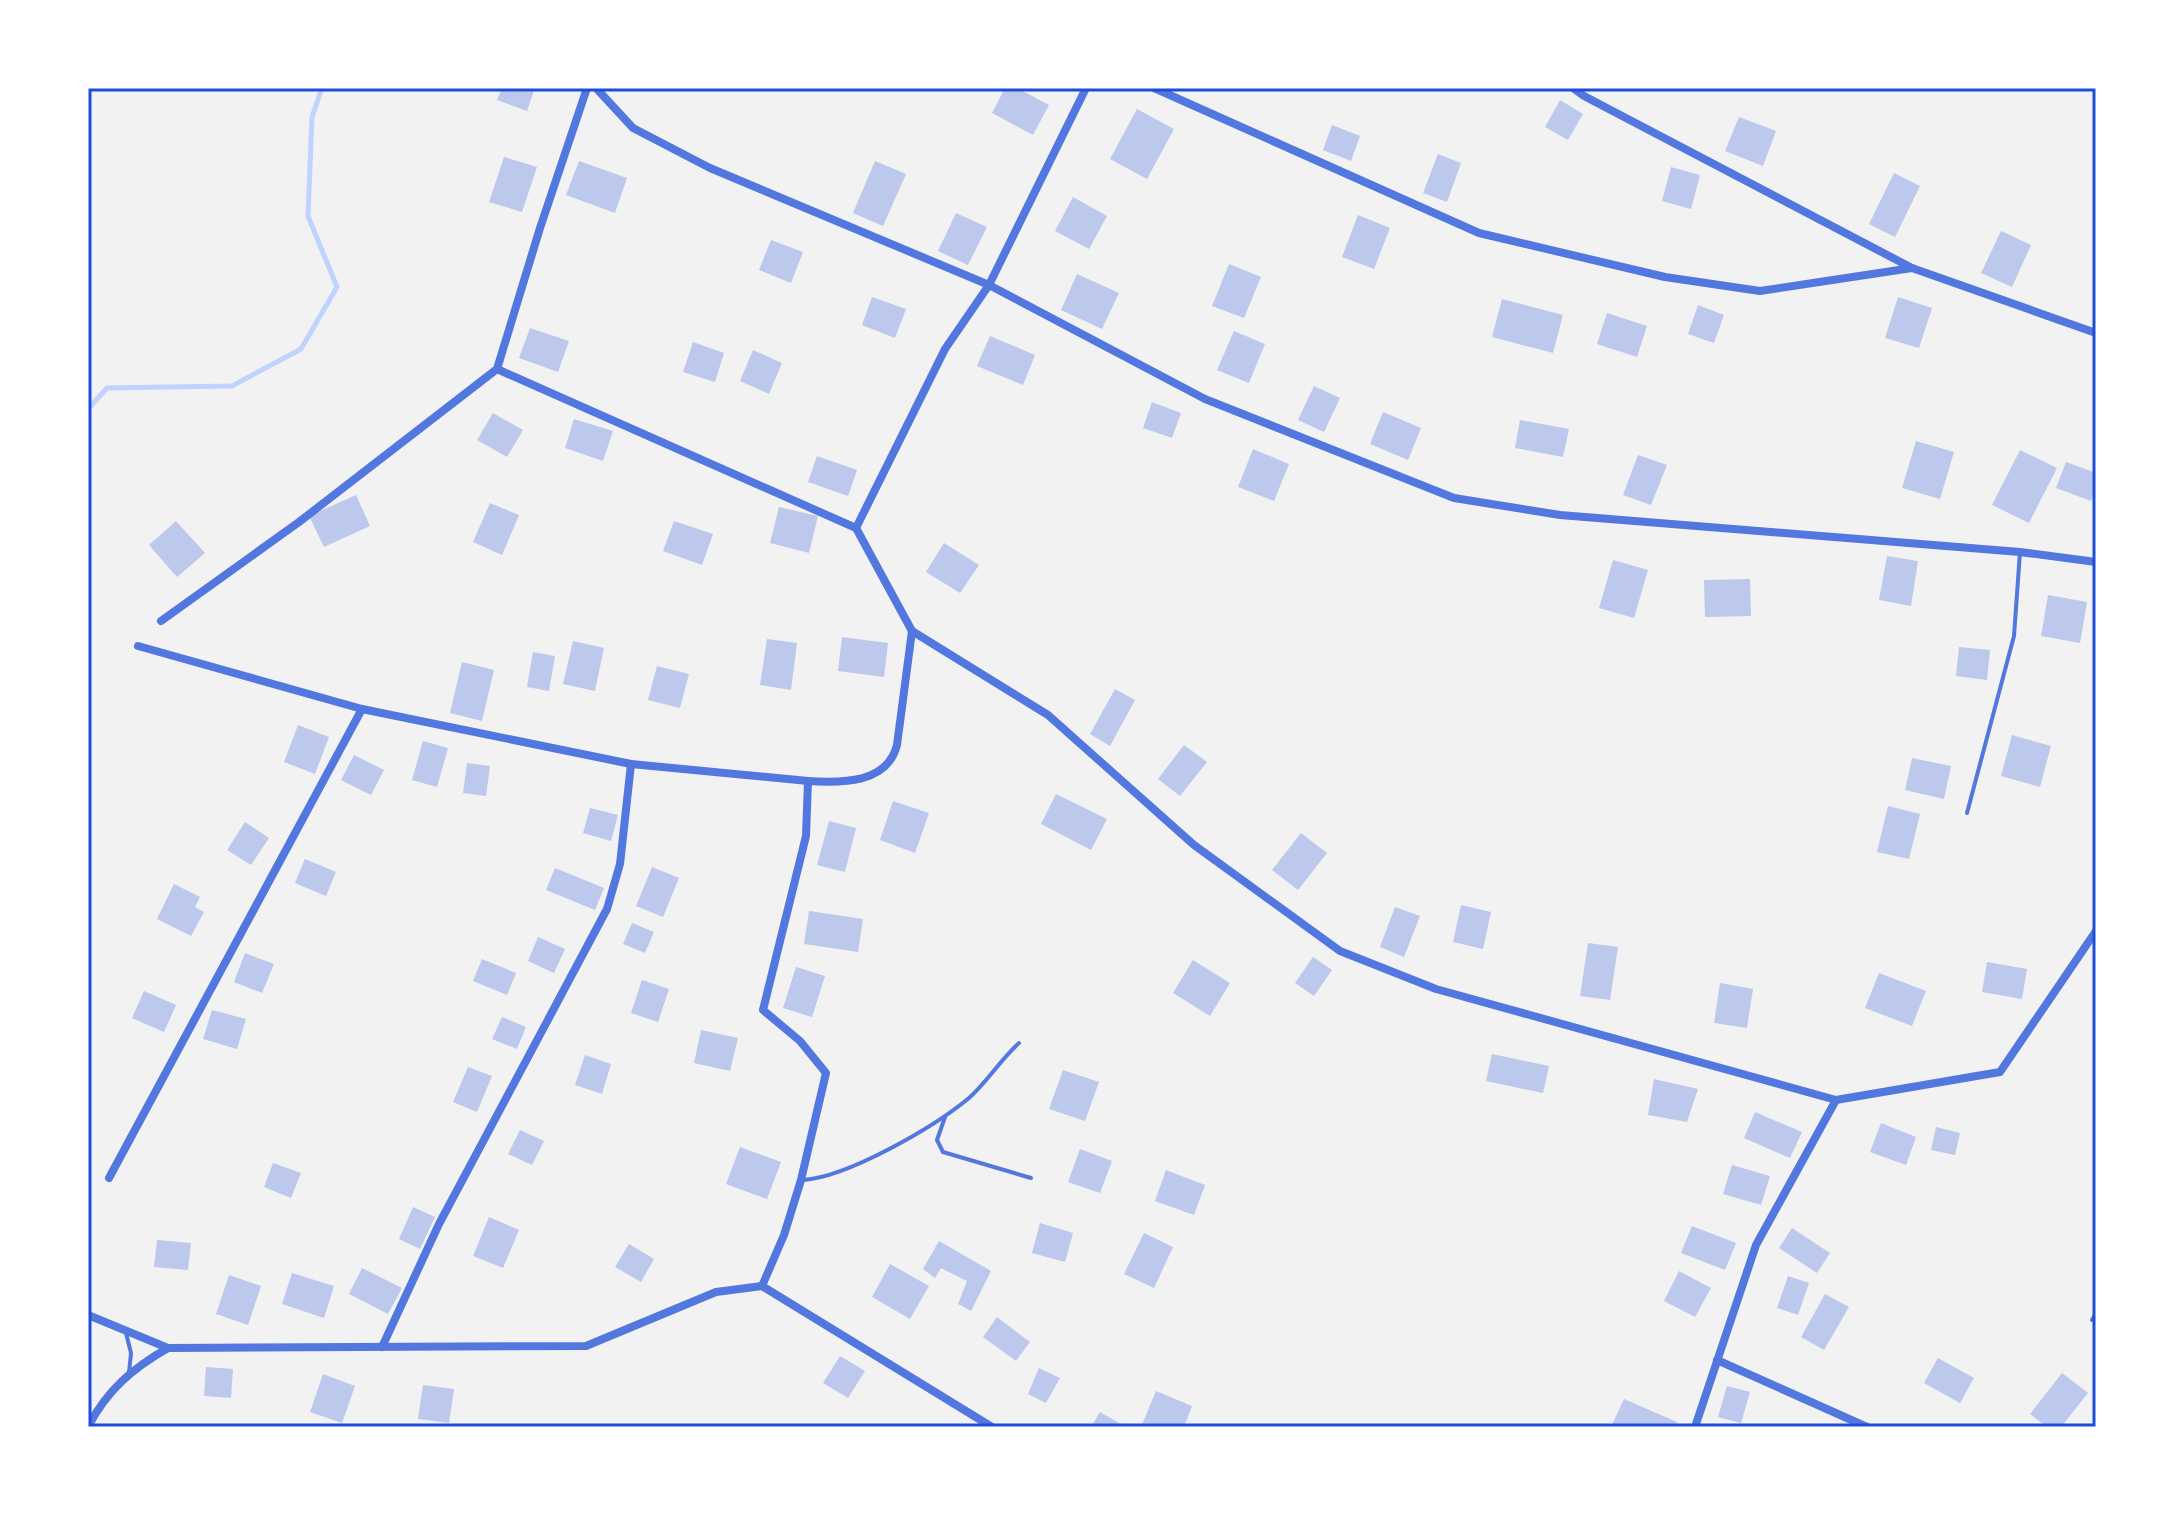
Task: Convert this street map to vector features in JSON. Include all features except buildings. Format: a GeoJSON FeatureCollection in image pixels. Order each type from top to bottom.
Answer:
{"type":"FeatureCollection","features":[{"type":"Feature","properties":{"kind":"street"},"geometry":{"type":"LineString","coordinates":[[161,621],[299,522],[497,369],[587,88]]}},
{"type":"Feature","properties":{"kind":"street"},"geometry":{"type":"LineString","coordinates":[[596,88],[633,128],[710,168],[989,285],[1205,399],[1454,498],[1560,515],[2020,552],[2096,562]]}},
{"type":"Feature","properties":{"kind":"street"},"geometry":{"type":"LineString","coordinates":[[856,528],[945,349],[989,285],[1086,88]]}},
{"type":"Feature","properties":{"kind":"street"},"geometry":{"type":"LineString","coordinates":[[1154,88],[1479,233],[1665,277],[1760,291],[1912,268]]}},
{"type":"Feature","properties":{"kind":"street"},"geometry":{"type":"LineString","coordinates":[[1573,88],[1912,268],[2096,333]]}},
{"type":"Feature","properties":{"kind":"street"},"geometry":{"type":"LineString","coordinates":[[497,369],[856,528],[912,631],[1048,715],[1194,845],[1340,951],[1436,989],[1836,1100],[2000,1072],[2096,931]]}},
{"type":"Feature","properties":{"kind":"street"},"geometry":{"type":"LineString","coordinates":[[138,646],[362,709],[631,764],[808,781],[860,779],[877,773],[891,761],[897,745],[912,631]]}},
{"type":"Feature","properties":{"kind":"street"},"geometry":{"type":"LineString","coordinates":[[109,1178],[362,709]]}},
{"type":"Feature","properties":{"kind":"street"},"geometry":{"type":"LineString","coordinates":[[382,1347],[439,1224],[607,909],[620,864],[631,764]]}},
{"type":"Feature","properties":{"kind":"street"},"geometry":{"type":"LineString","coordinates":[[762,1286],[784,1235],[801,1180],[826,1073],[800,1041],[763,1010],[806,836],[808,781]]}},
{"type":"Feature","properties":{"kind":"street"},"geometry":{"type":"LineString","coordinates":[[1695,1427],[1756,1245],[1836,1100]]}},
{"type":"Feature","properties":{"kind":"street"},"geometry":{"type":"LineString","coordinates":[[88,1315],[168,1348],[586,1346],[716,1292],[762,1286],[992,1427]]}},
{"type":"Feature","properties":{"kind":"street"},"geometry":{"type":"LineString","coordinates":[[88,1427],[108,1395],[129,1373],[168,1348]]}},
{"type":"Feature","properties":{"kind":"street"},"geometry":{"type":"LineString","coordinates":[[1717,1360],[1867,1427]]}},
{"type":"Feature","properties":{"kind":"lane"},"geometry":{"type":"LineString","coordinates":[[1967,813],[2014,636],[2020,552]]}},
{"type":"Feature","properties":{"kind":"lane"},"geometry":{"type":"LineString","coordinates":[[801,1180],[844,1171],[946,1114],[980,1087],[1004,1056],[1019,1043]]}},
{"type":"Feature","properties":{"kind":"lane"},"geometry":{"type":"LineString","coordinates":[[946,1114],[937,1140],[943,1152],[1031,1178]]}},
{"type":"Feature","properties":{"kind":"lane"},"geometry":{"type":"LineString","coordinates":[[2092,1320],[2096,1313]]}},
{"type":"Feature","properties":{"kind":"lane"},"geometry":{"type":"LineString","coordinates":[[125,1330],[131,1353],[129,1373]]}},
{"type":"Feature","properties":{"kind":"waterway"},"geometry":{"type":"LineString","coordinates":[[88,409],[107,388],[232,386],[301,349],[337,287],[308,216],[312,117],[322,88]]}}]}
